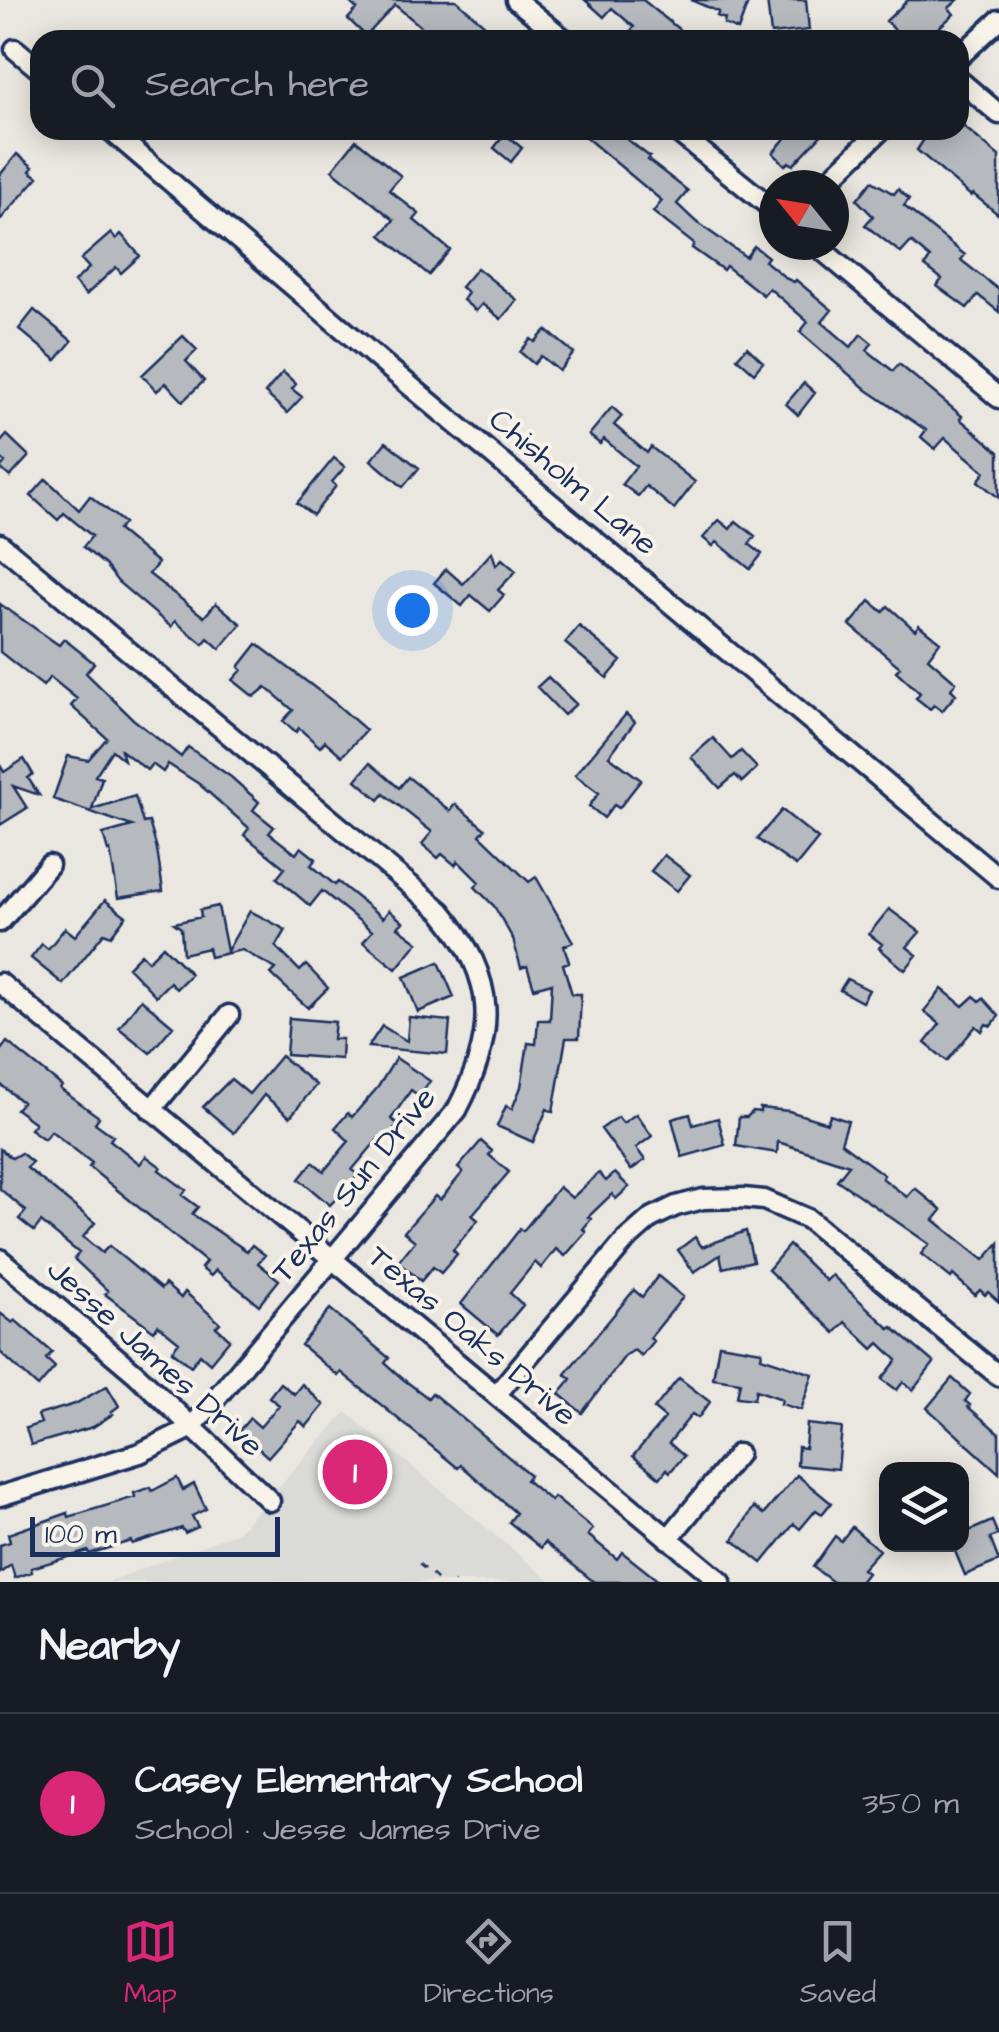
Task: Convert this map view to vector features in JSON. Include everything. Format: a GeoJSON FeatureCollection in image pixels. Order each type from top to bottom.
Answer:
{"type":"FeatureCollection","features":[{"type":"Feature","properties":{"kind":"street"},"geometry":{"type":"LineString","coordinates":[[516,0],[553,30]]}},
{"type":"Feature","properties":{"kind":"street"},"geometry":{"type":"LineString","coordinates":[[969,48],[999,20]]}},
{"type":"Feature","properties":{"kind":"street"},"geometry":{"type":"LineString","coordinates":[[15,49],[30,62]]}},
{"type":"Feature","properties":{"kind":"street"},"geometry":{"type":"LineString","coordinates":[[969,88],[999,114]]}},
{"type":"Feature","properties":{"kind":"street","name":"Chisholm Lane"},"geometry":{"type":"LineString","coordinates":[[122,140],[999,878]]}},
{"type":"Feature","properties":{"kind":"street"},"geometry":{"type":"LineString","coordinates":[[688,140],[759,198]]}},
{"type":"Feature","properties":{"kind":"street"},"geometry":{"type":"LineString","coordinates":[[840,170],[871,140]]}},
{"type":"Feature","properties":{"kind":"street"},"geometry":{"type":"LineString","coordinates":[[834,260],[999,398]]}},
{"type":"Feature","properties":{"kind":"street","name":"Texas Sun Drive"},"geometry":{"type":"LineString","coordinates":[[0,544],[441,911],[473,956],[487,1013],[477,1072],[457,1110],[191,1428],[140,1453],[0,1496]]}},
{"type":"Feature","properties":{"kind":"street"},"geometry":{"type":"LineString","coordinates":[[0,922],[49,864]]}},
{"type":"Feature","properties":{"kind":"street","name":"Texas Oaks Drive"},"geometry":{"type":"LineString","coordinates":[[0,983],[721,1582]]}},
{"type":"Feature","properties":{"kind":"street"},"geometry":{"type":"LineString","coordinates":[[151,1110],[229,1015]]}},
{"type":"Feature","properties":{"kind":"street"},"geometry":{"type":"LineString","coordinates":[[496,1395],[624,1241],[650,1218],[676,1206],[716,1198],[764,1200],[808,1219],[999,1376]]}},
{"type":"Feature","properties":{"kind":"street","name":"Jesse James Drive"},"geometry":{"type":"LineString","coordinates":[[0,1260],[136,1374],[270,1502]]}},
{"type":"Feature","properties":{"kind":"street"},"geometry":{"type":"LineString","coordinates":[[668,1539],[738,1454]]}},
{"type":"Feature","properties":{"kind":"path"},"geometry":{"type":"LineString","coordinates":[[420,1564],[441,1582]]}},
{"type":"Feature","properties":{"kind":"shaded area"},"geometry":{"type":"Polygon","coordinates":[[[346,1412],[552,1582],[108,1582],[238,1532],[346,1412]]]}},
{"type":"Feature","properties":{"kind":"building"},"geometry":{"type":"Polygon","coordinates":[[[347,0],[456,0],[490,30],[425,30],[395,5],[372,30],[360,30],[348,19],[357,9],[347,0]]]}},
{"type":"Feature","properties":{"kind":"building"},"geometry":{"type":"Polygon","coordinates":[[[585,0],[643,0],[680,30],[631,30],[634,27],[612,8],[604,17],[585,0]]]}},
{"type":"Feature","properties":{"kind":"building"},"geometry":{"type":"Polygon","coordinates":[[[691,0],[749,0],[738,30],[724,24],[725,19],[717,16],[719,12],[691,0]]]}},
{"type":"Feature","properties":{"kind":"building"},"geometry":{"type":"Polygon","coordinates":[[[767,0],[806,0],[809,30],[771,30],[767,0]]]}},
{"type":"Feature","properties":{"kind":"building"},"geometry":{"type":"Polygon","coordinates":[[[908,0],[958,0],[949,8],[954,14],[936,30],[895,30],[886,21],[908,0]]]}},
{"type":"Feature","properties":{"kind":"building"},"geometry":{"type":"Polygon","coordinates":[[[969,131],[999,156],[999,215],[971,196],[917,150],[924,140],[969,140],[969,131]]]}},
{"type":"Feature","properties":{"kind":"building"},"geometry":{"type":"Polygon","coordinates":[[[356,140],[401,176],[389,190],[419,214],[414,220],[450,250],[429,275],[381,235],[394,220],[332,170],[356,140]]]}},
{"type":"Feature","properties":{"kind":"building"},"geometry":{"type":"Polygon","coordinates":[[[500,140],[512,140],[522,148],[511,162],[494,148],[500,140]]]}},
{"type":"Feature","properties":{"kind":"building"},"geometry":{"type":"Polygon","coordinates":[[[589,140],[628,140],[688,191],[677,204],[695,221],[746,257],[754,246],[759,250],[759,260],[766,260],[787,279],[796,280],[832,310],[822,322],[851,347],[861,334],[872,343],[867,350],[893,371],[899,364],[962,416],[960,419],[999,452],[999,498],[978,481],[985,472],[945,438],[935,449],[921,437],[926,430],[867,390],[800,332],[808,322],[769,288],[763,295],[726,266],[723,270],[653,212],[662,201],[589,140]]]}},
{"type":"Feature","properties":{"kind":"building"},"geometry":{"type":"Polygon","coordinates":[[[784,140],[817,140],[793,165],[785,165],[773,153],[784,140]]]}},
{"type":"Feature","properties":{"kind":"building"},"geometry":{"type":"Polygon","coordinates":[[[17,154],[33,167],[30,171],[38,177],[0,220],[0,175],[17,154]]]}},
{"type":"Feature","properties":{"kind":"building"},"geometry":{"type":"Polygon","coordinates":[[[872,181],[894,194],[898,189],[909,199],[904,206],[965,255],[961,260],[999,290],[999,312],[978,295],[967,308],[937,286],[942,279],[925,266],[930,258],[911,242],[901,253],[865,225],[873,216],[857,200],[872,181]]]}},
{"type":"Feature","properties":{"kind":"building"},"geometry":{"type":"Polygon","coordinates":[[[111,233],[116,239],[121,234],[140,256],[121,273],[116,267],[86,295],[74,282],[89,268],[81,259],[111,233]]]}},
{"type":"Feature","properties":{"kind":"building"},"geometry":{"type":"Polygon","coordinates":[[[477,268],[517,300],[501,319],[482,304],[476,311],[463,300],[468,293],[461,287],[477,268]]]}},
{"type":"Feature","properties":{"kind":"building"},"geometry":{"type":"Polygon","coordinates":[[[34,310],[72,341],[56,360],[19,329],[34,310]]]}},
{"type":"Feature","properties":{"kind":"building"},"geometry":{"type":"Polygon","coordinates":[[[546,330],[574,353],[559,371],[541,356],[534,364],[520,352],[546,330]]]}},
{"type":"Feature","properties":{"kind":"building"},"geometry":{"type":"Polygon","coordinates":[[[183,336],[197,350],[186,361],[204,381],[183,401],[166,383],[157,391],[142,375],[183,336]]]}},
{"type":"Feature","properties":{"kind":"building"},"geometry":{"type":"Polygon","coordinates":[[[747,347],[763,362],[754,373],[737,358],[747,347]]]}},
{"type":"Feature","properties":{"kind":"building"},"geometry":{"type":"Polygon","coordinates":[[[283,372],[296,384],[292,389],[302,397],[287,413],[265,393],[283,372]]]}},
{"type":"Feature","properties":{"kind":"building"},"geometry":{"type":"Polygon","coordinates":[[[804,383],[815,393],[798,415],[786,404],[804,383]]]}},
{"type":"Feature","properties":{"kind":"building"},"geometry":{"type":"Polygon","coordinates":[[[612,407],[622,416],[614,425],[647,453],[651,447],[695,482],[674,509],[646,486],[638,496],[622,484],[636,466],[604,439],[600,444],[589,435],[612,407]]]}},
{"type":"Feature","properties":{"kind":"building"},"geometry":{"type":"Polygon","coordinates":[[[7,435],[29,456],[10,477],[0,468],[5,462],[0,457],[0,443],[7,435]]]}},
{"type":"Feature","properties":{"kind":"building"},"geometry":{"type":"Polygon","coordinates":[[[386,442],[419,468],[403,487],[371,460],[386,442]]]}},
{"type":"Feature","properties":{"kind":"building"},"geometry":{"type":"Polygon","coordinates":[[[334,458],[345,467],[332,482],[336,486],[313,515],[297,503],[334,458]]]}},
{"type":"Feature","properties":{"kind":"building"},"geometry":{"type":"Polygon","coordinates":[[[46,479],[79,510],[90,496],[124,523],[118,530],[158,563],[149,574],[204,617],[216,603],[241,624],[220,649],[208,638],[203,644],[175,621],[171,627],[118,582],[83,547],[92,536],[64,513],[58,520],[31,496],[46,479]]]}},
{"type":"Feature","properties":{"kind":"building"},"geometry":{"type":"Polygon","coordinates":[[[719,520],[730,529],[736,521],[755,536],[749,544],[762,554],[750,569],[717,542],[713,546],[703,538],[719,520]]]}},
{"type":"Feature","properties":{"kind":"building"},"geometry":{"type":"Polygon","coordinates":[[[492,552],[496,565],[502,559],[516,571],[498,590],[504,595],[490,611],[471,595],[462,606],[434,583],[446,569],[463,584],[492,552]]]}},
{"type":"Feature","properties":{"kind":"building"},"geometry":{"type":"Polygon","coordinates":[[[870,601],[883,612],[888,606],[915,630],[919,625],[940,642],[928,658],[956,682],[951,689],[956,694],[942,711],[934,705],[930,709],[916,698],[920,693],[896,671],[900,667],[850,625],[870,601]]]}},
{"type":"Feature","properties":{"kind":"building"},"geometry":{"type":"Polygon","coordinates":[[[0,604],[59,645],[64,639],[94,663],[86,673],[133,719],[181,757],[188,747],[231,777],[259,802],[253,810],[274,827],[269,833],[296,854],[301,847],[316,859],[311,865],[383,918],[389,910],[403,922],[398,927],[418,942],[396,969],[363,942],[372,931],[322,891],[310,906],[277,878],[285,868],[244,835],[249,828],[199,784],[168,764],[163,772],[152,764],[147,770],[121,750],[124,760],[112,750],[95,776],[102,778],[92,809],[135,796],[157,849],[163,891],[118,898],[110,850],[103,834],[132,826],[53,799],[68,756],[88,760],[107,738],[71,706],[77,699],[50,677],[43,686],[0,652],[0,604]]]}},
{"type":"Feature","properties":{"kind":"building"},"geometry":{"type":"Polygon","coordinates":[[[579,626],[621,661],[607,678],[565,643],[579,626]]]}},
{"type":"Feature","properties":{"kind":"building"},"geometry":{"type":"Polygon","coordinates":[[[257,644],[366,730],[342,756],[325,741],[320,747],[299,728],[296,732],[283,721],[293,710],[266,687],[254,697],[233,680],[257,644]]]}},
{"type":"Feature","properties":{"kind":"building"},"geometry":{"type":"Polygon","coordinates":[[[548,677],[576,704],[564,715],[537,687],[548,677]]]}},
{"type":"Feature","properties":{"kind":"building"},"geometry":{"type":"Polygon","coordinates":[[[626,714],[635,722],[609,756],[641,780],[619,808],[614,805],[604,818],[589,806],[599,793],[575,775],[626,714]]]}},
{"type":"Feature","properties":{"kind":"building"},"geometry":{"type":"Polygon","coordinates":[[[713,738],[732,759],[741,751],[757,768],[742,782],[735,775],[720,788],[691,757],[713,738]]]}},
{"type":"Feature","properties":{"kind":"building"},"geometry":{"type":"Polygon","coordinates":[[[24,759],[33,774],[28,778],[39,795],[13,786],[27,808],[0,825],[0,765],[4,772],[24,759]]]}},
{"type":"Feature","properties":{"kind":"building"},"geometry":{"type":"Polygon","coordinates":[[[370,763],[399,788],[408,777],[450,811],[455,804],[485,829],[480,835],[529,882],[536,877],[573,942],[564,946],[569,962],[563,964],[572,994],[581,994],[579,1038],[566,1038],[553,1112],[547,1109],[533,1142],[497,1126],[506,1106],[512,1109],[521,1087],[528,1043],[536,1044],[538,1020],[550,1020],[552,983],[534,988],[527,966],[521,968],[513,939],[494,906],[475,887],[479,882],[458,861],[455,865],[442,854],[438,858],[422,844],[432,832],[384,794],[379,800],[356,780],[370,763]]]}},
{"type":"Feature","properties":{"kind":"building"},"geometry":{"type":"Polygon","coordinates":[[[782,810],[818,839],[796,866],[757,839],[782,810]]]}},
{"type":"Feature","properties":{"kind":"building"},"geometry":{"type":"Polygon","coordinates":[[[664,855],[690,875],[677,891],[651,871],[664,855]]]}},
{"type":"Feature","properties":{"kind":"building"},"geometry":{"type":"Polygon","coordinates":[[[105,900],[126,916],[111,936],[104,933],[63,984],[31,958],[42,944],[48,949],[65,928],[75,936],[105,900]]]}},
{"type":"Feature","properties":{"kind":"building"},"geometry":{"type":"Polygon","coordinates":[[[218,906],[227,951],[250,911],[286,930],[276,947],[300,971],[306,965],[328,988],[308,1008],[271,974],[276,969],[242,950],[210,957],[208,948],[183,954],[181,928],[174,923],[201,917],[200,910],[218,906]]]}},
{"type":"Feature","properties":{"kind":"building"},"geometry":{"type":"Polygon","coordinates":[[[889,909],[920,932],[907,947],[917,955],[905,970],[869,934],[889,909]]]}},
{"type":"Feature","properties":{"kind":"building"},"geometry":{"type":"Polygon","coordinates":[[[163,946],[191,974],[176,989],[170,982],[156,996],[128,967],[141,954],[148,961],[163,946]]]}},
{"type":"Feature","properties":{"kind":"building"},"geometry":{"type":"Polygon","coordinates":[[[439,962],[454,997],[418,1012],[404,977],[439,962]]]}},
{"type":"Feature","properties":{"kind":"building"},"geometry":{"type":"Polygon","coordinates":[[[847,979],[869,990],[862,1002],[840,990],[847,979]]]}},
{"type":"Feature","properties":{"kind":"building"},"geometry":{"type":"Polygon","coordinates":[[[942,989],[963,1006],[974,996],[980,1001],[983,998],[999,1016],[982,1031],[976,1026],[947,1061],[925,1043],[940,1024],[924,1011],[942,989]]]}},
{"type":"Feature","properties":{"kind":"building"},"geometry":{"type":"Polygon","coordinates":[[[141,999],[173,1026],[150,1053],[119,1028],[141,999]]]}},
{"type":"Feature","properties":{"kind":"building"},"geometry":{"type":"Polygon","coordinates":[[[409,1017],[450,1021],[447,1054],[368,1047],[382,1026],[407,1041],[409,1017]]]}},
{"type":"Feature","properties":{"kind":"building"},"geometry":{"type":"Polygon","coordinates":[[[289,1018],[335,1022],[333,1039],[342,1039],[341,1059],[286,1055],[289,1018]]]}},
{"type":"Feature","properties":{"kind":"building"},"geometry":{"type":"Polygon","coordinates":[[[7,1042],[99,1117],[95,1123],[113,1136],[110,1140],[140,1164],[146,1156],[186,1190],[182,1195],[198,1207],[192,1214],[247,1251],[252,1245],[265,1255],[258,1263],[279,1280],[259,1305],[216,1270],[211,1276],[201,1268],[206,1262],[51,1131],[44,1139],[30,1129],[35,1123],[16,1109],[22,1102],[0,1084],[0,1051],[7,1042]]]}},
{"type":"Feature","properties":{"kind":"building"},"geometry":{"type":"Polygon","coordinates":[[[281,1056],[316,1085],[290,1117],[264,1095],[234,1133],[203,1107],[231,1079],[249,1094],[281,1056]]]}},
{"type":"Feature","properties":{"kind":"building"},"geometry":{"type":"Polygon","coordinates":[[[396,1058],[430,1081],[419,1096],[411,1090],[391,1119],[398,1124],[382,1143],[378,1139],[352,1170],[358,1175],[330,1205],[299,1179],[313,1162],[324,1171],[349,1141],[335,1128],[348,1113],[352,1117],[396,1058]]]}},
{"type":"Feature","properties":{"kind":"building"},"geometry":{"type":"Polygon","coordinates":[[[760,1108],[789,1111],[827,1123],[830,1115],[848,1121],[841,1143],[884,1175],[882,1178],[907,1197],[915,1188],[942,1210],[934,1220],[984,1260],[999,1243],[999,1302],[988,1292],[985,1295],[980,1290],[975,1295],[953,1275],[951,1278],[921,1254],[929,1244],[837,1180],[849,1165],[778,1142],[777,1153],[736,1146],[739,1117],[760,1112],[760,1108]]]}},
{"type":"Feature","properties":{"kind":"building"},"geometry":{"type":"Polygon","coordinates":[[[636,1114],[652,1136],[636,1148],[645,1160],[631,1170],[601,1129],[618,1117],[623,1123],[636,1114]]]}},
{"type":"Feature","properties":{"kind":"building"},"geometry":{"type":"Polygon","coordinates":[[[690,1114],[693,1125],[718,1118],[725,1145],[682,1157],[672,1119],[690,1114]]]}},
{"type":"Feature","properties":{"kind":"building"},"geometry":{"type":"Polygon","coordinates":[[[481,1141],[492,1151],[489,1155],[509,1172],[472,1215],[478,1220],[453,1250],[457,1254],[441,1273],[433,1267],[421,1281],[398,1262],[415,1241],[404,1232],[435,1196],[440,1200],[463,1172],[458,1168],[481,1141]]]}},
{"type":"Feature","properties":{"kind":"building"},"geometry":{"type":"Polygon","coordinates":[[[0,1149],[12,1158],[21,1153],[32,1162],[27,1168],[95,1223],[83,1237],[102,1253],[109,1246],[161,1289],[165,1284],[181,1298],[185,1292],[220,1323],[216,1327],[230,1339],[210,1363],[200,1354],[191,1366],[172,1351],[179,1342],[158,1325],[154,1331],[105,1294],[108,1291],[74,1259],[79,1253],[41,1222],[34,1231],[19,1219],[26,1211],[0,1189],[0,1149]]]}},
{"type":"Feature","properties":{"kind":"building"},"geometry":{"type":"Polygon","coordinates":[[[599,1173],[606,1181],[615,1173],[629,1187],[616,1199],[612,1194],[588,1217],[591,1219],[583,1229],[586,1232],[565,1256],[556,1249],[541,1268],[535,1262],[510,1293],[523,1305],[498,1335],[461,1304],[559,1187],[572,1198],[599,1173]]]}},
{"type":"Feature","properties":{"kind":"building"},"geometry":{"type":"Polygon","coordinates":[[[746,1231],[753,1261],[723,1268],[720,1255],[694,1272],[678,1250],[695,1237],[702,1247],[746,1231]]]}},
{"type":"Feature","properties":{"kind":"building"},"geometry":{"type":"Polygon","coordinates":[[[789,1245],[826,1281],[832,1275],[934,1363],[913,1390],[903,1382],[897,1390],[882,1379],[897,1360],[879,1343],[873,1349],[845,1322],[835,1333],[768,1270],[789,1245]]]}},
{"type":"Feature","properties":{"kind":"building"},"geometry":{"type":"Polygon","coordinates":[[[658,1276],[683,1297],[650,1338],[653,1341],[641,1356],[634,1350],[625,1356],[582,1413],[559,1394],[571,1379],[565,1374],[634,1290],[642,1297],[658,1276]]]}},
{"type":"Feature","properties":{"kind":"building"},"geometry":{"type":"Polygon","coordinates":[[[330,1309],[389,1358],[385,1363],[403,1379],[428,1398],[432,1393],[530,1475],[526,1480],[593,1529],[588,1535],[617,1559],[622,1552],[660,1582],[594,1582],[545,1542],[541,1548],[509,1522],[516,1513],[461,1465],[458,1468],[341,1372],[338,1376],[301,1345],[330,1309]]]}},
{"type":"Feature","properties":{"kind":"building"},"geometry":{"type":"Polygon","coordinates":[[[0,1313],[13,1323],[15,1320],[52,1352],[46,1359],[55,1367],[38,1387],[0,1352],[0,1313]]]}},
{"type":"Feature","properties":{"kind":"building"},"geometry":{"type":"Polygon","coordinates":[[[719,1344],[762,1351],[761,1357],[813,1374],[801,1410],[756,1390],[754,1399],[737,1397],[740,1382],[713,1378],[719,1344]]]}},
{"type":"Feature","properties":{"kind":"building"},"geometry":{"type":"Polygon","coordinates":[[[679,1378],[710,1402],[698,1418],[692,1414],[669,1443],[684,1456],[660,1478],[633,1456],[665,1418],[654,1409],[679,1378]]]}},
{"type":"Feature","properties":{"kind":"building"},"geometry":{"type":"Polygon","coordinates":[[[952,1378],[970,1394],[965,1401],[968,1407],[999,1433],[999,1473],[927,1408],[952,1378]]]}},
{"type":"Feature","properties":{"kind":"building"},"geometry":{"type":"Polygon","coordinates":[[[280,1383],[294,1394],[302,1384],[324,1405],[306,1427],[300,1421],[268,1457],[239,1431],[250,1418],[260,1427],[279,1405],[269,1397],[280,1383]]]}},
{"type":"Feature","properties":{"kind":"building"},"geometry":{"type":"Polygon","coordinates":[[[107,1386],[119,1406],[113,1414],[93,1427],[31,1445],[26,1428],[41,1423],[38,1415],[75,1404],[107,1386]]]}},
{"type":"Feature","properties":{"kind":"building"},"geometry":{"type":"Polygon","coordinates":[[[807,1424],[842,1428],[838,1469],[797,1465],[798,1447],[805,1448],[807,1424]]]}},
{"type":"Feature","properties":{"kind":"building"},"geometry":{"type":"Polygon","coordinates":[[[797,1475],[831,1503],[822,1514],[816,1510],[800,1529],[794,1524],[762,1563],[733,1540],[754,1507],[764,1514],[797,1475]]]}},
{"type":"Feature","properties":{"kind":"building"},"geometry":{"type":"Polygon","coordinates":[[[177,1478],[183,1490],[194,1484],[206,1509],[192,1516],[198,1527],[89,1554],[88,1551],[31,1568],[32,1572],[15,1578],[11,1565],[0,1573],[0,1545],[10,1542],[8,1534],[68,1513],[69,1517],[135,1497],[134,1493],[151,1487],[152,1491],[177,1478]]]}},
{"type":"Feature","properties":{"kind":"building"},"geometry":{"type":"Polygon","coordinates":[[[992,1521],[998,1535],[990,1538],[999,1561],[965,1575],[955,1552],[969,1552],[969,1531],[992,1521]]]}},
{"type":"Feature","properties":{"kind":"building"},"geometry":{"type":"Polygon","coordinates":[[[852,1527],[879,1550],[862,1569],[867,1573],[860,1582],[833,1582],[813,1567],[835,1536],[841,1541],[852,1527]]]}},
{"type":"Feature","properties":{"kind":"place","name":"Casey Elementary School"},"geometry":{"type":"Point","coordinates":[355,1472]}}]}
